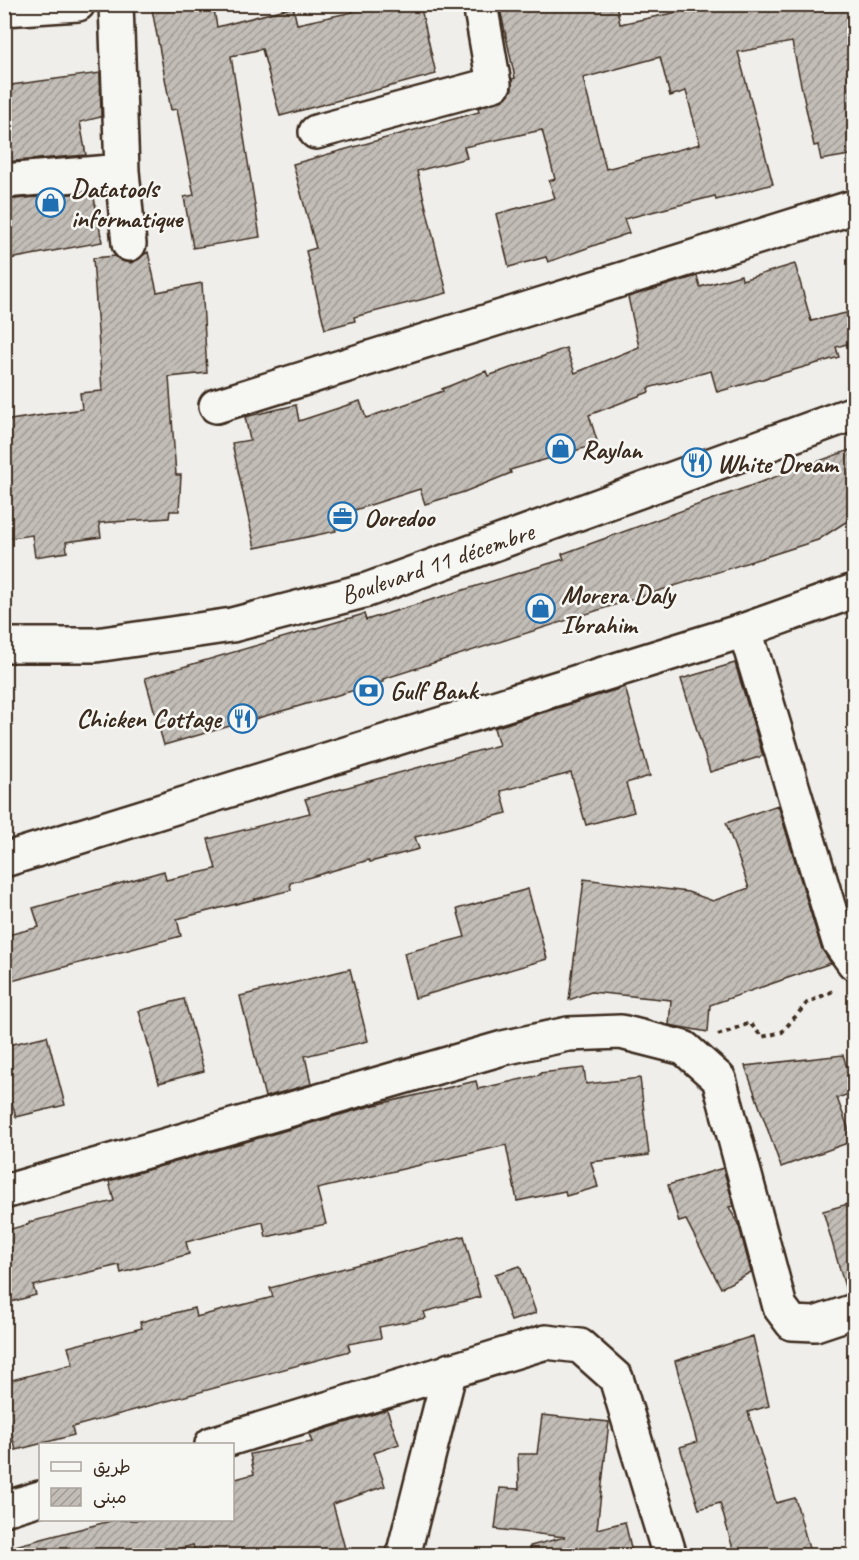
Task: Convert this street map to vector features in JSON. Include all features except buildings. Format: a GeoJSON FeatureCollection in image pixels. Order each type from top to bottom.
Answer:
{"type":"FeatureCollection","features":[{"type":"Feature","properties":{"kind":"street"},"geometry":{"type":"LineString","coordinates":[[4,9],[78,4]]}},
{"type":"Feature","properties":{"kind":"street"},"geometry":{"type":"LineString","coordinates":[[116,4],[122,171],[129,244]]}},
{"type":"Feature","properties":{"kind":"street"},"geometry":{"type":"LineString","coordinates":[[316,132],[494,84],[480,4]]}},
{"type":"Feature","properties":{"kind":"street"},"geometry":{"type":"LineString","coordinates":[[4,181],[122,171]]}},
{"type":"Feature","properties":{"kind":"street"},"geometry":{"type":"LineString","coordinates":[[216,406],[855,207]]}},
{"type":"Feature","properties":{"kind":"street","name":"Boulevard 11 décembre"},"geometry":{"type":"LineString","coordinates":[[4,645],[96,645],[232,625],[368,590],[855,413]]}},
{"type":"Feature","properties":{"kind":"street"},"geometry":{"type":"LineString","coordinates":[[4,860],[745,630],[855,591]]}},
{"type":"Feature","properties":{"kind":"street"},"geometry":{"type":"LineString","coordinates":[[745,630],[838,942],[850,974]]}},
{"type":"Feature","properties":{"kind":"street"},"geometry":{"type":"LineString","coordinates":[[4,1192],[503,1048],[558,1037],[621,1032],[684,1048],[719,1079],[780,1307],[792,1323],[815,1324],[855,1311]]}},
{"type":"Feature","properties":{"kind":"street"},"geometry":{"type":"LineString","coordinates":[[215,1443],[546,1342],[580,1346],[616,1378],[670,1556]]}},
{"type":"Feature","properties":{"kind":"street"},"geometry":{"type":"LineString","coordinates":[[403,1556],[450,1370]]}},
{"type":"Feature","properties":{"kind":"street"},"geometry":{"type":"LineString","coordinates":[[4,1509],[39,1498]]}},
{"type":"Feature","properties":{"kind":"path"},"geometry":{"type":"LineString","coordinates":[[684,1048],[750,1023],[762,1036],[782,1032],[807,1003],[850,974]]}},
{"type":"Feature","properties":{"kind":"place","name":"Datatools informatique"},"geometry":{"type":"Point","coordinates":[50,203]}},
{"type":"Feature","properties":{"kind":"place","name":"Raylan"},"geometry":{"type":"Point","coordinates":[560,449]}},
{"type":"Feature","properties":{"kind":"place","name":"White Dream"},"geometry":{"type":"Point","coordinates":[696,463]}},
{"type":"Feature","properties":{"kind":"place","name":"Ooredoo"},"geometry":{"type":"Point","coordinates":[343,517]}},
{"type":"Feature","properties":{"kind":"place","name":"Morera Daly Ibrahim"},"geometry":{"type":"Point","coordinates":[540,609]}},
{"type":"Feature","properties":{"kind":"place","name":"Gulf Bank"},"geometry":{"type":"Point","coordinates":[369,690]}},
{"type":"Feature","properties":{"kind":"place","name":"Chicken Cottage"},"geometry":{"type":"Point","coordinates":[242,718]}}]}
